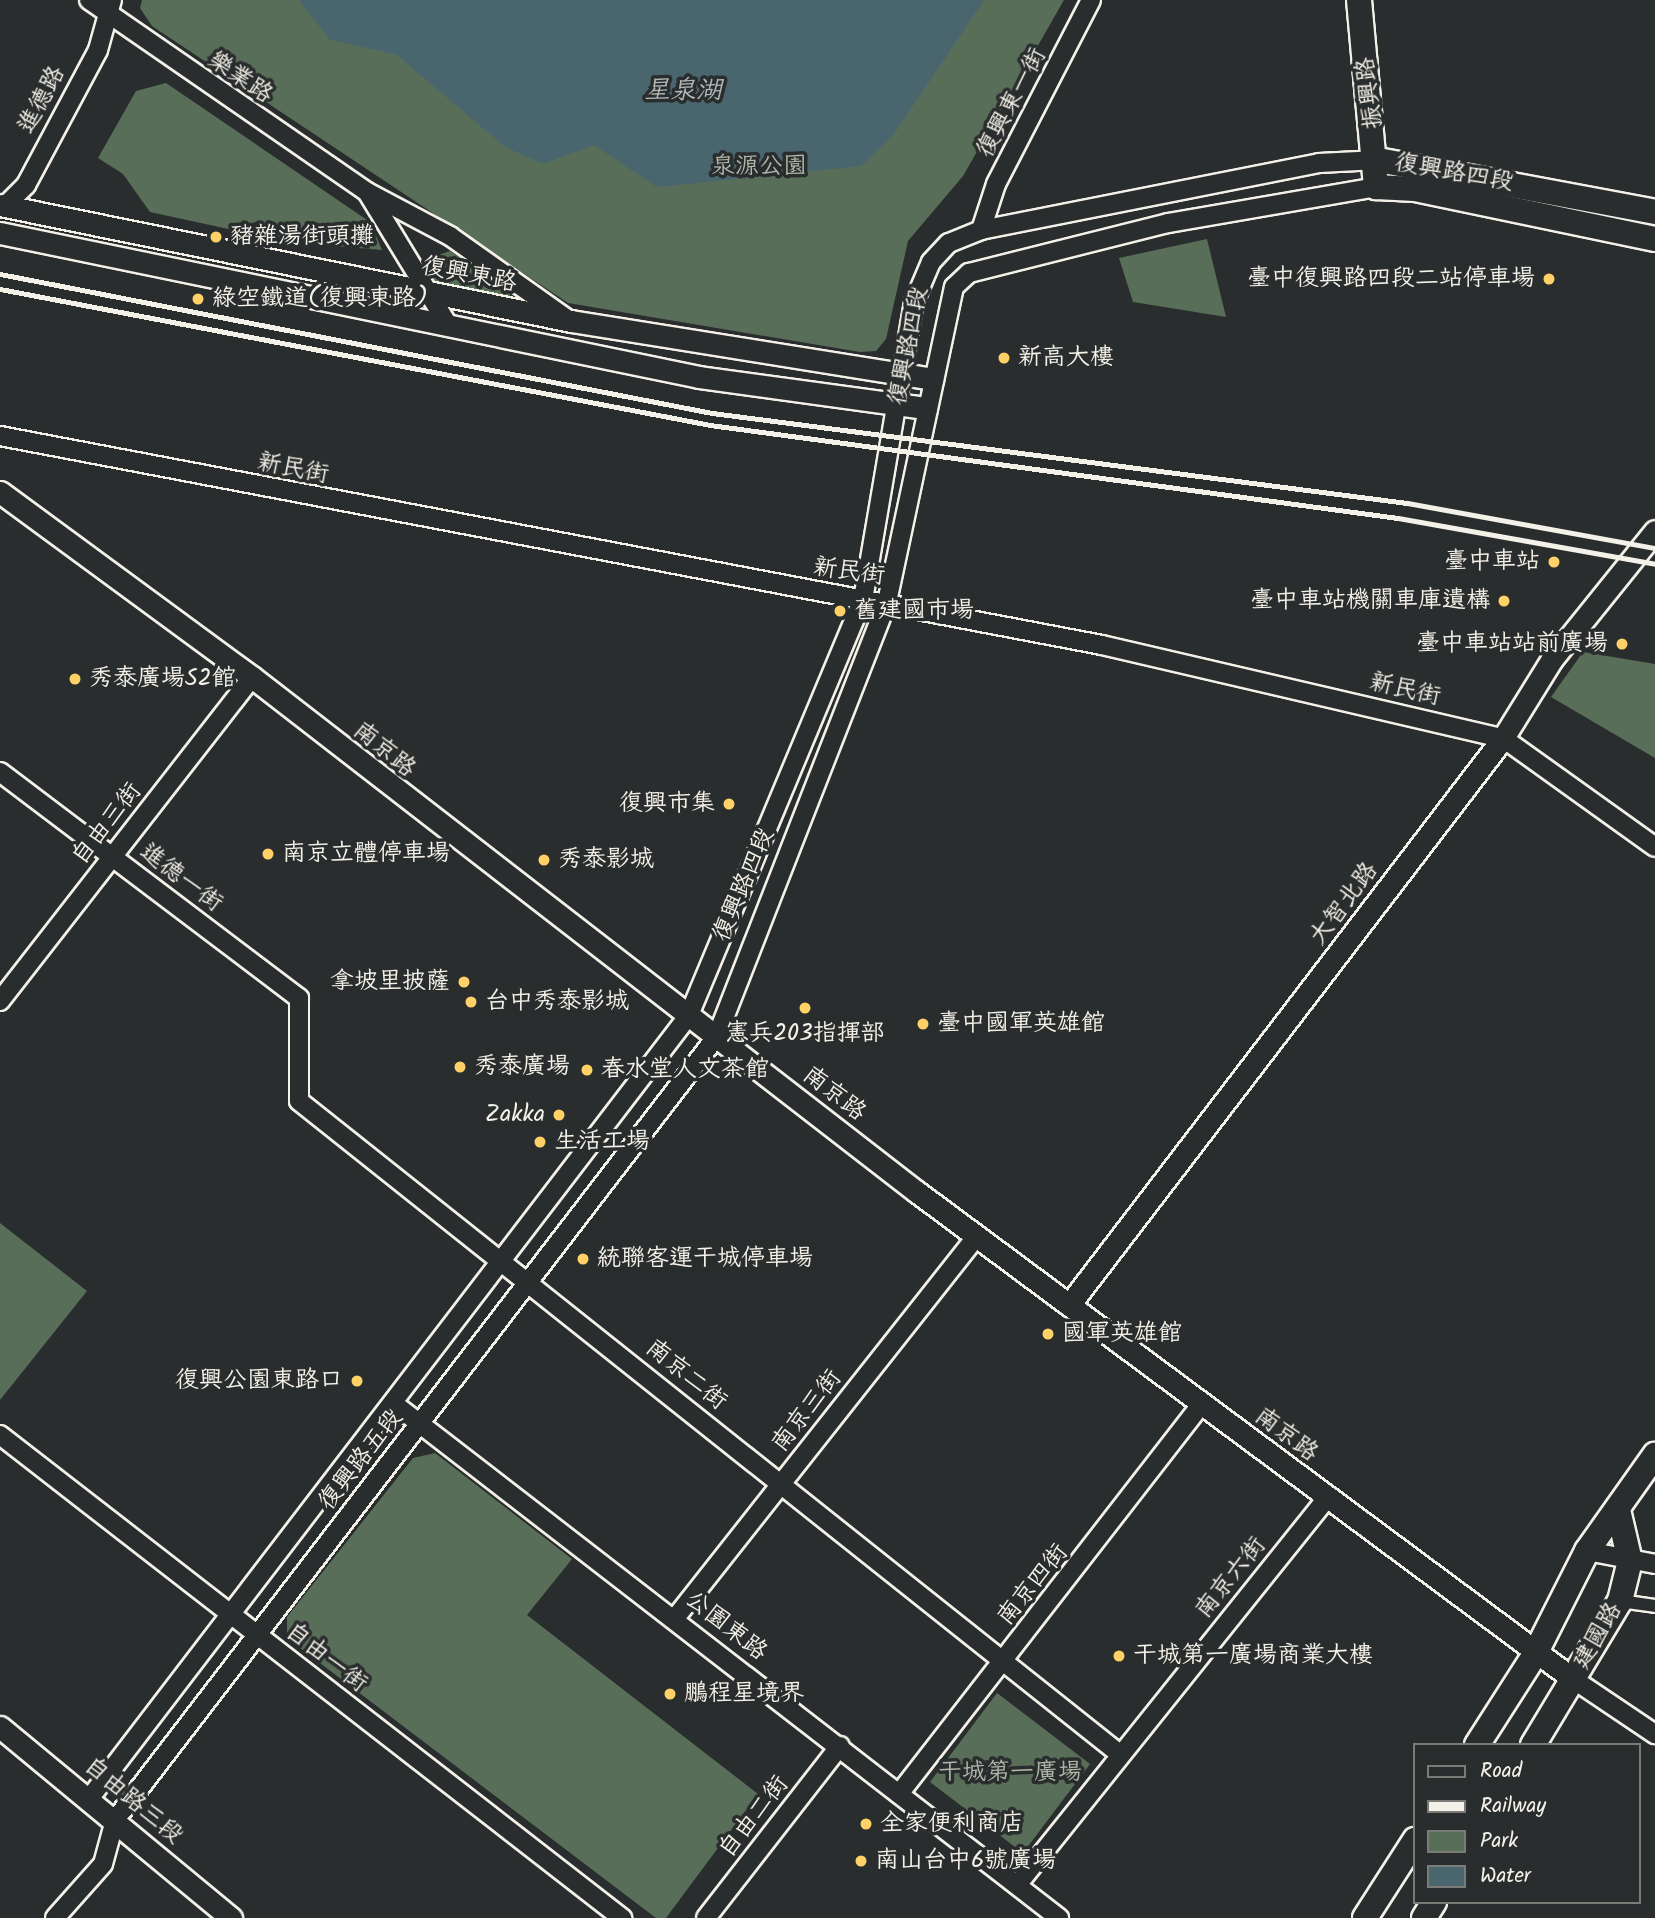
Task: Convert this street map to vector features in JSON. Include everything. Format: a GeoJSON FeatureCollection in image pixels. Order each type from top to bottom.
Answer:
{"type":"FeatureCollection","features":[{"type":"Feature","properties":{"kind":"main road","name":"振興路"},"geometry":{"type":"LineString","coordinates":[[1359,0],[1378,160],[1376,187]]}},
{"type":"Feature","properties":{"kind":"main road","name":"復興路四段"},"geometry":{"type":"LineString","coordinates":[[1378,160],[1655,212]]}},
{"type":"Feature","properties":{"kind":"main road","name":"復興路四段"},"geometry":{"type":"LineString","coordinates":[[1376,187],[1415,188],[1655,239]]}},
{"type":"Feature","properties":{"kind":"main road","name":"建國路"},"geometry":{"type":"LineString","coordinates":[[1478,1743],[1534,1656],[1587,1551],[1655,1455]]}},
{"type":"Feature","properties":{"kind":"main road","name":"建國路"},"geometry":{"type":"LineString","coordinates":[[1534,1743],[1620,1601],[1630,1561],[1618,1510]]}},
{"type":"Feature","properties":{"kind":"main road"},"geometry":{"type":"LineString","coordinates":[[1365,1918],[1414,1842]]}},
{"type":"Feature","properties":{"kind":"street","name":"樂業路"},"geometry":{"type":"LineString","coordinates":[[89,0],[109,6],[367,192],[450,236],[571,321]]}},
{"type":"Feature","properties":{"kind":"street","name":"復興東一街"},"geometry":{"type":"LineString","coordinates":[[981,230],[996,184],[1091,0]]}},
{"type":"Feature","properties":{"kind":"street","name":"進德路"},"geometry":{"type":"LineString","coordinates":[[2,209],[26,185],[98,50],[109,6]]}},
{"type":"Feature","properties":{"kind":"street","name":"復興路四段"},"geometry":{"type":"LineString","coordinates":[[689,1015],[863,600],[921,278],[949,243],[981,230],[1319,163],[1378,160]]}},
{"type":"Feature","properties":{"kind":"street","name":"復興路四段"},"geometry":{"type":"LineString","coordinates":[[717,1036],[887,602],[949,298],[969,273],[1168,223],[1376,187]]}},
{"type":"Feature","properties":{"kind":"street","name":"樂業路"},"geometry":{"type":"LineString","coordinates":[[367,192],[448,325]]}},
{"type":"Feature","properties":{"kind":"street","name":"復興東路"},"geometry":{"type":"LineString","coordinates":[[2,209],[571,321],[932,379]]}},
{"type":"Feature","properties":{"kind":"street"},"geometry":{"type":"LineString","coordinates":[[0,233],[699,377],[926,408]]}},
{"type":"Feature","properties":{"kind":"street","name":"新民街"},"geometry":{"type":"LineString","coordinates":[[0,436],[863,600],[887,602],[1503,738],[1655,847]]}},
{"type":"Feature","properties":{"kind":"street","name":"南京路"},"geometry":{"type":"LineString","coordinates":[[0,492],[252,677],[977,1236],[1534,1656],[1573,1679]]}},
{"type":"Feature","properties":{"kind":"street","name":"大智北路"},"geometry":{"type":"LineString","coordinates":[[1069,1304],[1503,738],[1552,659],[1655,531]]}},
{"type":"Feature","properties":{"kind":"street","name":"自由三街"},"geometry":{"type":"LineString","coordinates":[[0,1001],[252,677]]}},
{"type":"Feature","properties":{"kind":"street","name":"進德一街"},"geometry":{"type":"LineString","coordinates":[[0,772],[299,998]]}},
{"type":"Feature","properties":{"kind":"street","name":"南京二街"},"geometry":{"type":"LineString","coordinates":[[299,998],[299,1101],[505,1262],[1002,1663],[1121,1755]]}},
{"type":"Feature","properties":{"kind":"street","name":"復興路五段"},"geometry":{"type":"LineString","coordinates":[[89,1799],[233,1615],[393,1403],[505,1262],[689,1015]]}},
{"type":"Feature","properties":{"kind":"street","name":"復興路五段"},"geometry":{"type":"LineString","coordinates":[[55,1918],[103,1864],[115,1820],[255,1634],[530,1283],[717,1036]]}},
{"type":"Feature","properties":{"kind":"street","name":"南京三街"},"geometry":{"type":"LineString","coordinates":[[676,1617],[977,1236]]}},
{"type":"Feature","properties":{"kind":"street","name":"公園東路"},"geometry":{"type":"LineString","coordinates":[[393,1403],[676,1617],[1059,1918]]}},
{"type":"Feature","properties":{"kind":"street","name":"南京四街"},"geometry":{"type":"LineString","coordinates":[[899,1794],[1201,1404]]}},
{"type":"Feature","properties":{"kind":"street","name":"自由一街"},"geometry":{"type":"LineString","coordinates":[[0,1435],[622,1918]]}},
{"type":"Feature","properties":{"kind":"street","name":"南京六街"},"geometry":{"type":"LineString","coordinates":[[1017,1885],[1326,1499]]}},
{"type":"Feature","properties":{"kind":"street"},"geometry":{"type":"LineString","coordinates":[[1587,1551],[1655,1564]]}},
{"type":"Feature","properties":{"kind":"street"},"geometry":{"type":"LineString","coordinates":[[1620,1601],[1655,1606]]}},
{"type":"Feature","properties":{"kind":"street"},"geometry":{"type":"LineString","coordinates":[[1573,1679],[1655,1734]]}},
{"type":"Feature","properties":{"kind":"street","name":"自由路三段"},"geometry":{"type":"LineString","coordinates":[[0,1727],[231,1918]]}},
{"type":"Feature","properties":{"kind":"street","name":"自由二街"},"geometry":{"type":"LineString","coordinates":[[706,1918],[840,1746]]}},
{"type":"Feature","properties":{"kind":"green space","name":"泉源公園"},"geometry":{"type":"Polygon","coordinates":[[[142,0],[1064,0],[963,176],[908,241],[886,339],[876,351],[860,352],[568,303],[152,26],[140,8],[142,0]]]}},
{"type":"Feature","properties":{"kind":"green space"},"geometry":{"type":"Polygon","coordinates":[[[166,83],[370,222],[382,250],[289,242],[150,212],[123,174],[98,158],[136,91],[166,83]]]}},
{"type":"Feature","properties":{"kind":"green space"},"geometry":{"type":"Polygon","coordinates":[[[1207,239],[1226,317],[1133,302],[1119,258],[1207,239]]]}},
{"type":"Feature","properties":{"kind":"green space"},"geometry":{"type":"Polygon","coordinates":[[[450,251],[509,291],[511,298],[507,302],[437,285],[424,260],[450,251]]]}},
{"type":"Feature","properties":{"kind":"green space"},"geometry":{"type":"Polygon","coordinates":[[[1583,652],[1655,664],[1655,758],[1551,697],[1583,652]]]}},
{"type":"Feature","properties":{"kind":"green space"},"geometry":{"type":"Polygon","coordinates":[[[0,1223],[87,1291],[0,1400],[0,1223]]]}},
{"type":"Feature","properties":{"kind":"green space"},"geometry":{"type":"Polygon","coordinates":[[[435,1453],[572,1559],[527,1615],[758,1794],[666,1918],[656,1918],[287,1638],[287,1617],[413,1458],[435,1453]]]}},
{"type":"Feature","properties":{"kind":"green space","name":"干城第一廣場"},"geometry":{"type":"Polygon","coordinates":[[[997,1693],[1090,1764],[1023,1853],[930,1782],[997,1693]]]}},
{"type":"Feature","properties":{"kind":"water","name":"星泉湖"},"geometry":{"type":"Polygon","coordinates":[[[299,0],[984,0],[892,137],[861,166],[657,187],[594,145],[543,164],[505,147],[397,55],[329,39],[299,0]]]}},
{"type":"Feature","properties":{"kind":"railway"},"geometry":{"type":"LineString","coordinates":[[0,274],[712,413],[1407,503],[1655,548]]}},
{"type":"Feature","properties":{"kind":"railway"},"geometry":{"type":"LineString","coordinates":[[0,289],[710,425],[1398,518],[1655,564]]}},
{"type":"Feature","properties":{"kind":"place","name":"豬雜湯街頭攤"},"geometry":{"type":"Point","coordinates":[216,237]}},
{"type":"Feature","properties":{"kind":"place","name":"臺中復興路四段二站停車場"},"geometry":{"type":"Point","coordinates":[1549,279]}},
{"type":"Feature","properties":{"kind":"place","name":"綠空鐵道(復興東路)"},"geometry":{"type":"Point","coordinates":[198,299]}},
{"type":"Feature","properties":{"kind":"place","name":"新高大樓"},"geometry":{"type":"Point","coordinates":[1004,358]}},
{"type":"Feature","properties":{"kind":"place","name":"臺中車站"},"geometry":{"type":"Point","coordinates":[1554,562]}},
{"type":"Feature","properties":{"kind":"place","name":"臺中車站機關車庫遺構"},"geometry":{"type":"Point","coordinates":[1504,601]}},
{"type":"Feature","properties":{"kind":"place","name":"舊建國市場"},"geometry":{"type":"Point","coordinates":[840,611]}},
{"type":"Feature","properties":{"kind":"place","name":"臺中車站站前廣場"},"geometry":{"type":"Point","coordinates":[1622,644]}},
{"type":"Feature","properties":{"kind":"place","name":"秀泰廣場S2館"},"geometry":{"type":"Point","coordinates":[75,679]}},
{"type":"Feature","properties":{"kind":"place","name":"復興市集"},"geometry":{"type":"Point","coordinates":[729,804]}},
{"type":"Feature","properties":{"kind":"place","name":"南京立體停車場"},"geometry":{"type":"Point","coordinates":[268,854]}},
{"type":"Feature","properties":{"kind":"place","name":"秀泰影城"},"geometry":{"type":"Point","coordinates":[544,860]}},
{"type":"Feature","properties":{"kind":"place","name":"拿坡里披薩"},"geometry":{"type":"Point","coordinates":[464,982]}},
{"type":"Feature","properties":{"kind":"place","name":"台中秀泰影城"},"geometry":{"type":"Point","coordinates":[471,1002]}},
{"type":"Feature","properties":{"kind":"place","name":"憲兵203指揮部"},"geometry":{"type":"Point","coordinates":[805,1008]}},
{"type":"Feature","properties":{"kind":"place","name":"臺中國軍英雄館"},"geometry":{"type":"Point","coordinates":[923,1024]}},
{"type":"Feature","properties":{"kind":"place","name":"秀泰廣場"},"geometry":{"type":"Point","coordinates":[460,1067]}},
{"type":"Feature","properties":{"kind":"place","name":"春水堂人文茶館"},"geometry":{"type":"Point","coordinates":[587,1070]}},
{"type":"Feature","properties":{"kind":"place","name":"Zakka"},"geometry":{"type":"Point","coordinates":[559,1115]}},
{"type":"Feature","properties":{"kind":"place","name":"生活工場"},"geometry":{"type":"Point","coordinates":[540,1142]}},
{"type":"Feature","properties":{"kind":"place","name":"統聯客運干城停車場"},"geometry":{"type":"Point","coordinates":[583,1259]}},
{"type":"Feature","properties":{"kind":"place","name":"國軍英雄館"},"geometry":{"type":"Point","coordinates":[1048,1334]}},
{"type":"Feature","properties":{"kind":"place","name":"復興公園東路口"},"geometry":{"type":"Point","coordinates":[357,1381]}},
{"type":"Feature","properties":{"kind":"place","name":"干城第一廣場商業大樓"},"geometry":{"type":"Point","coordinates":[1119,1656]}},
{"type":"Feature","properties":{"kind":"place","name":"鵬程星境界"},"geometry":{"type":"Point","coordinates":[670,1694]}},
{"type":"Feature","properties":{"kind":"place","name":"全家便利商店"},"geometry":{"type":"Point","coordinates":[866,1824]}},
{"type":"Feature","properties":{"kind":"place","name":"南山台中6號廣場"},"geometry":{"type":"Point","coordinates":[861,1861]}}]}
